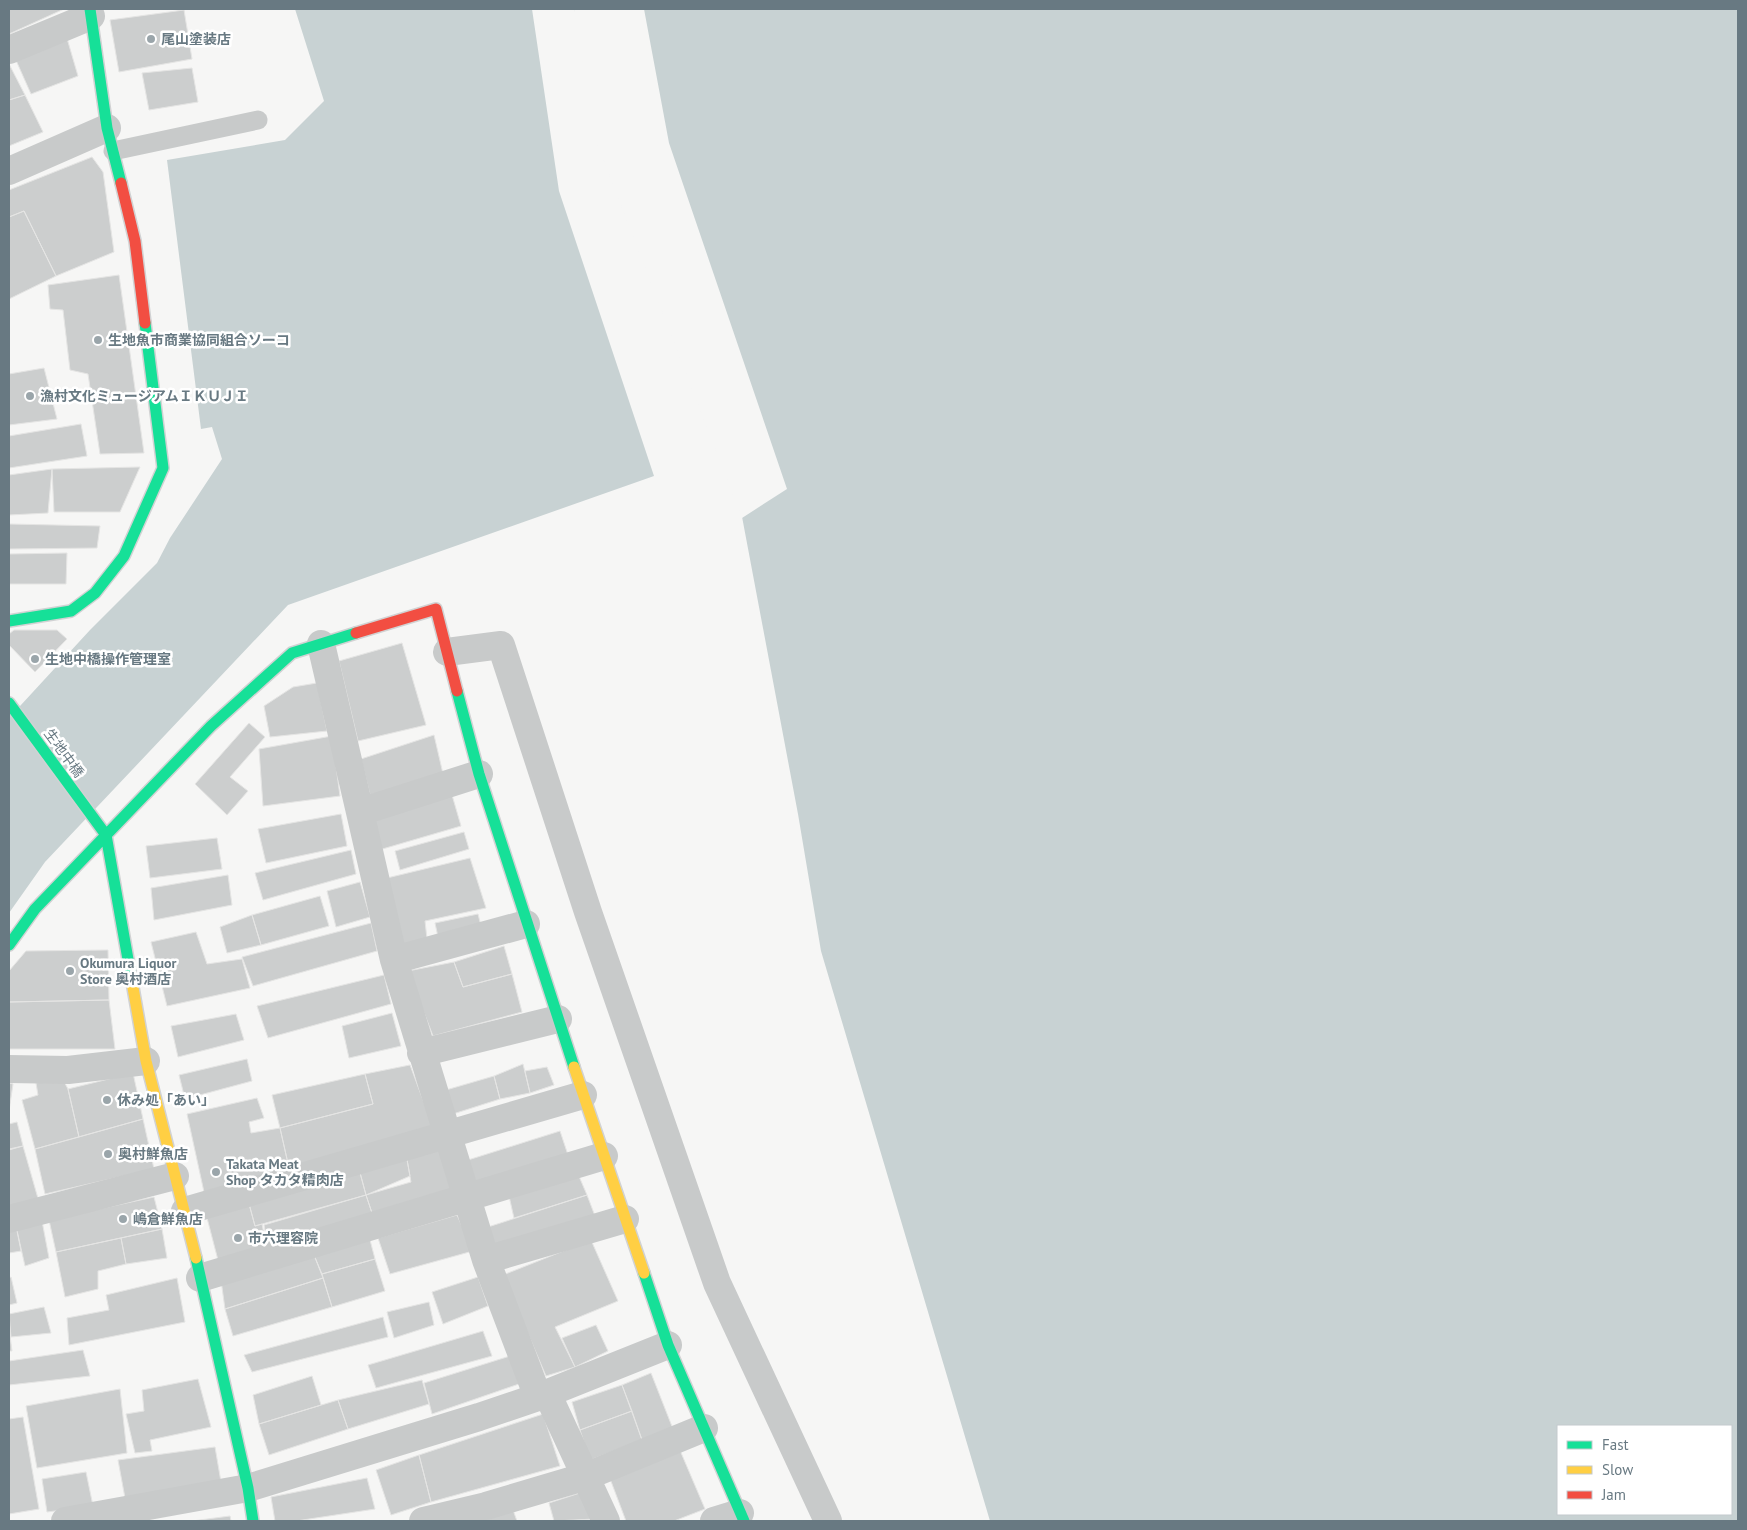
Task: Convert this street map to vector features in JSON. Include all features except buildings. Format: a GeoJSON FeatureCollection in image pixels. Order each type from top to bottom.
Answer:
{"type":"FeatureCollection","features":[{"type":"Feature","properties":{"kind":"street"},"geometry":{"type":"LineString","coordinates":[[9,50],[91,12],[110,140],[135,241],[164,468],[124,556],[95,593],[70,611],[9,620]]}},
{"type":"Feature","properties":{"kind":"street"},"geometry":{"type":"LineString","coordinates":[[9,171],[110,140]]}},
{"type":"Feature","properties":{"kind":"street"},"geometry":{"type":"LineString","coordinates":[[9,944],[35,909],[211,726],[292,653],[436,609],[479,774],[526,924],[583,1095],[668,1345],[742,1517],[714,1521]]}},
{"type":"Feature","properties":{"kind":"street"},"geometry":{"type":"LineString","coordinates":[[321,644],[394,960],[486,1260],[542,1395],[587,1476],[606,1521]]}},
{"type":"Feature","properties":{"kind":"street"},"geometry":{"type":"LineString","coordinates":[[448,652],[501,645],[591,921],[718,1283],[828,1521]]}},
{"type":"Feature","properties":{"kind":"street","name":"生地中橋"},"geometry":{"type":"LineString","coordinates":[[9,703],[106,835]]}},
{"type":"Feature","properties":{"kind":"street"},"geometry":{"type":"LineString","coordinates":[[360,812],[479,774]]}},
{"type":"Feature","properties":{"kind":"street"},"geometry":{"type":"LineString","coordinates":[[106,835],[146,1060],[200,1278],[248,1488],[253,1521]]}},
{"type":"Feature","properties":{"kind":"street"},"geometry":{"type":"LineString","coordinates":[[394,960],[526,924]]}},
{"type":"Feature","properties":{"kind":"street"},"geometry":{"type":"LineString","coordinates":[[421,1053],[558,1019]]}},
{"type":"Feature","properties":{"kind":"street"},"geometry":{"type":"LineString","coordinates":[[9,1069],[68,1070],[146,1060]]}},
{"type":"Feature","properties":{"kind":"street"},"geometry":{"type":"LineString","coordinates":[[184,1211],[583,1095]]}},
{"type":"Feature","properties":{"kind":"street"},"geometry":{"type":"LineString","coordinates":[[200,1278],[468,1199],[604,1156]]}},
{"type":"Feature","properties":{"kind":"street"},"geometry":{"type":"LineString","coordinates":[[9,1219],[175,1176]]}},
{"type":"Feature","properties":{"kind":"street"},"geometry":{"type":"LineString","coordinates":[[486,1260],[625,1219]]}},
{"type":"Feature","properties":{"kind":"street"},"geometry":{"type":"LineString","coordinates":[[66,1521],[248,1488],[480,1417],[542,1395],[668,1345]]}},
{"type":"Feature","properties":{"kind":"street"},"geometry":{"type":"LineString","coordinates":[[424,1521],[486,1506],[587,1476],[704,1428]]}},
{"type":"Feature","properties":{"kind":"lane"},"geometry":{"type":"LineString","coordinates":[[110,140],[258,120]]}},
{"type":"Feature","properties":{"kind":"shaded area"},"geometry":{"type":"Polygon","coordinates":[[[295,9],[532,9],[559,191],[654,476],[288,605],[45,862],[9,913],[9,718],[90,630],[157,563],[170,538],[222,459],[212,427],[201,429],[167,160],[285,140],[324,101],[295,9]]]}},
{"type":"Feature","properties":{"kind":"shaded area"},"geometry":{"type":"Polygon","coordinates":[[[574,9],[1738,9],[1738,1521],[990,1521],[821,951],[798,814],[740,506],[574,9]]]}},
{"type":"Feature","properties":{"kind":"pier"},"geometry":{"type":"Polygon","coordinates":[[[574,9],[644,9],[669,143],[787,489],[742,518],[595,138],[574,9]]]}},
{"type":"Feature","properties":{"kind":"traffic: fast"},"geometry":{"type":"LineString","coordinates":[[90,9],[107,128],[121,183]]}},
{"type":"Feature","properties":{"kind":"traffic: fast"},"geometry":{"type":"LineString","coordinates":[[9,621],[71,611],[95,593],[124,556],[163,468],[145,323]]}},
{"type":"Feature","properties":{"kind":"traffic: fast"},"geometry":{"type":"LineString","coordinates":[[9,945],[35,909],[211,726],[292,653],[356,633]]}},
{"type":"Feature","properties":{"kind":"traffic: fast"},"geometry":{"type":"LineString","coordinates":[[457,691],[479,774],[574,1067]]}},
{"type":"Feature","properties":{"kind":"traffic: fast"},"geometry":{"type":"LineString","coordinates":[[9,703],[106,835],[132,982]]}},
{"type":"Feature","properties":{"kind":"traffic: fast"},"geometry":{"type":"LineString","coordinates":[[196,1258],[248,1488],[253,1521]]}},
{"type":"Feature","properties":{"kind":"traffic: fast"},"geometry":{"type":"LineString","coordinates":[[644,1273],[668,1345],[744,1521]]}},
{"type":"Feature","properties":{"kind":"traffic: slow"},"geometry":{"type":"LineString","coordinates":[[132,982],[146,1061],[196,1258]]}},
{"type":"Feature","properties":{"kind":"traffic: slow"},"geometry":{"type":"LineString","coordinates":[[574,1067],[644,1273]]}},
{"type":"Feature","properties":{"kind":"traffic: jam"},"geometry":{"type":"LineString","coordinates":[[121,183],[135,241],[145,323]]}},
{"type":"Feature","properties":{"kind":"traffic: jam"},"geometry":{"type":"LineString","coordinates":[[356,633],[436,609],[457,691]]}},
{"type":"Feature","properties":{"kind":"place","name":"尾山塗装店"},"geometry":{"type":"Point","coordinates":[151,39]}},
{"type":"Feature","properties":{"kind":"place","name":"生地魚市商業協同組合ソーコ"},"geometry":{"type":"Point","coordinates":[98,340]}},
{"type":"Feature","properties":{"kind":"place","name":"漁村文化ミュージアムＩＫＵＪＩ"},"geometry":{"type":"Point","coordinates":[30,396]}},
{"type":"Feature","properties":{"kind":"place","name":"生地中橋操作管理室"},"geometry":{"type":"Point","coordinates":[35,659]}},
{"type":"Feature","properties":{"kind":"place","name":"Okumura Liquor Store 奥村酒店"},"geometry":{"type":"Point","coordinates":[70,971]}},
{"type":"Feature","properties":{"kind":"place","name":"休み処「あい」"},"geometry":{"type":"Point","coordinates":[107,1100]}},
{"type":"Feature","properties":{"kind":"place","name":"奥村鮮魚店"},"geometry":{"type":"Point","coordinates":[108,1154]}},
{"type":"Feature","properties":{"kind":"place","name":"Takata Meat Shop タカタ精肉店"},"geometry":{"type":"Point","coordinates":[216,1172]}},
{"type":"Feature","properties":{"kind":"place","name":"嶋倉鮮魚店"},"geometry":{"type":"Point","coordinates":[123,1219]}},
{"type":"Feature","properties":{"kind":"place","name":"市六理容院"},"geometry":{"type":"Point","coordinates":[238,1238]}}]}
